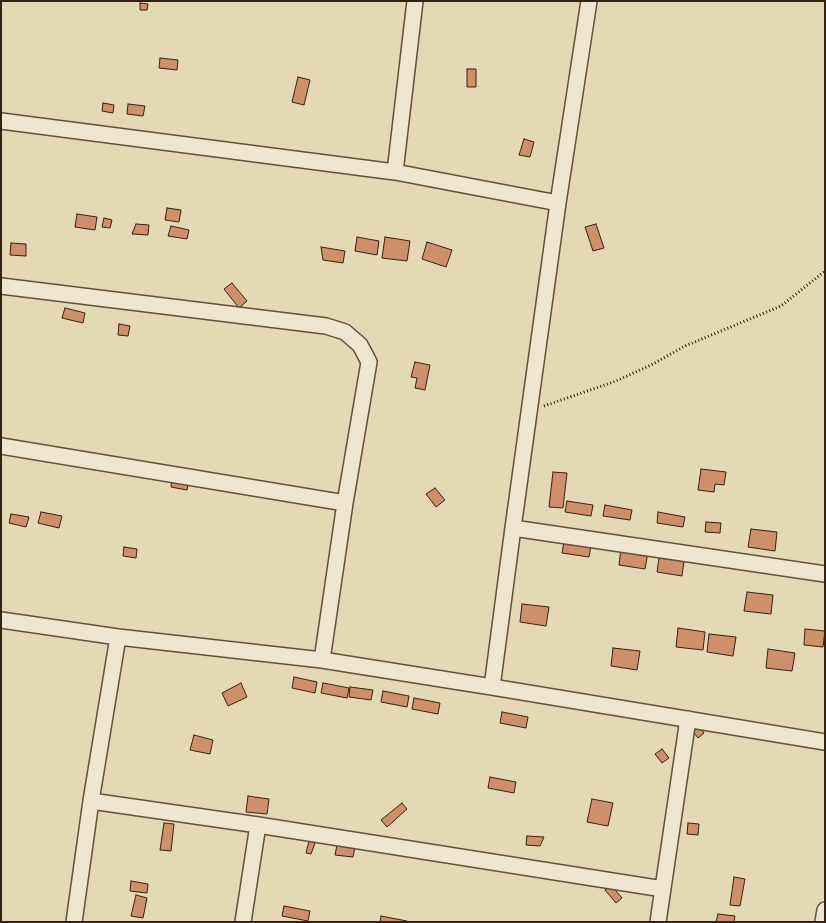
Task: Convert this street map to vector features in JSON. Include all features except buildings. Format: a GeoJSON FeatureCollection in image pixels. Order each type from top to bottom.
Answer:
{"type":"FeatureCollection","features":[{"type":"Feature","properties":{"kind":"street"},"geometry":{"type":"LineString","coordinates":[[395,172],[415,1]]}},
{"type":"Feature","properties":{"kind":"street"},"geometry":{"type":"LineString","coordinates":[[492,687],[558,203],[589,1]]}},
{"type":"Feature","properties":{"kind":"street"},"geometry":{"type":"LineString","coordinates":[[1,121],[395,172],[558,203]]}},
{"type":"Feature","properties":{"kind":"street"},"geometry":{"type":"LineString","coordinates":[[1,286],[326,326],[345,332],[360,345],[369,362],[345,503],[322,660]]}},
{"type":"Feature","properties":{"kind":"street"},"geometry":{"type":"LineString","coordinates":[[1,446],[345,503]]}},
{"type":"Feature","properties":{"kind":"street"},"geometry":{"type":"LineString","coordinates":[[513,528],[825,574]]}},
{"type":"Feature","properties":{"kind":"street"},"geometry":{"type":"LineString","coordinates":[[1,620],[118,637],[322,660],[825,742]]}},
{"type":"Feature","properties":{"kind":"street"},"geometry":{"type":"LineString","coordinates":[[74,922],[91,801],[118,637]]}},
{"type":"Feature","properties":{"kind":"street"},"geometry":{"type":"LineString","coordinates":[[658,922],[688,719]]}},
{"type":"Feature","properties":{"kind":"street"},"geometry":{"type":"LineString","coordinates":[[91,801],[258,825],[663,889]]}},
{"type":"Feature","properties":{"kind":"street"},"geometry":{"type":"LineString","coordinates":[[243,922],[258,825]]}},
{"type":"Feature","properties":{"kind":"street"},"geometry":{"type":"LineString","coordinates":[[823,922],[825,910]]}},
{"type":"Feature","properties":{"kind":"path"},"geometry":{"type":"LineString","coordinates":[[530,411],[616,381],[653,364],[685,346],[781,306],[825,271]]}}]}
